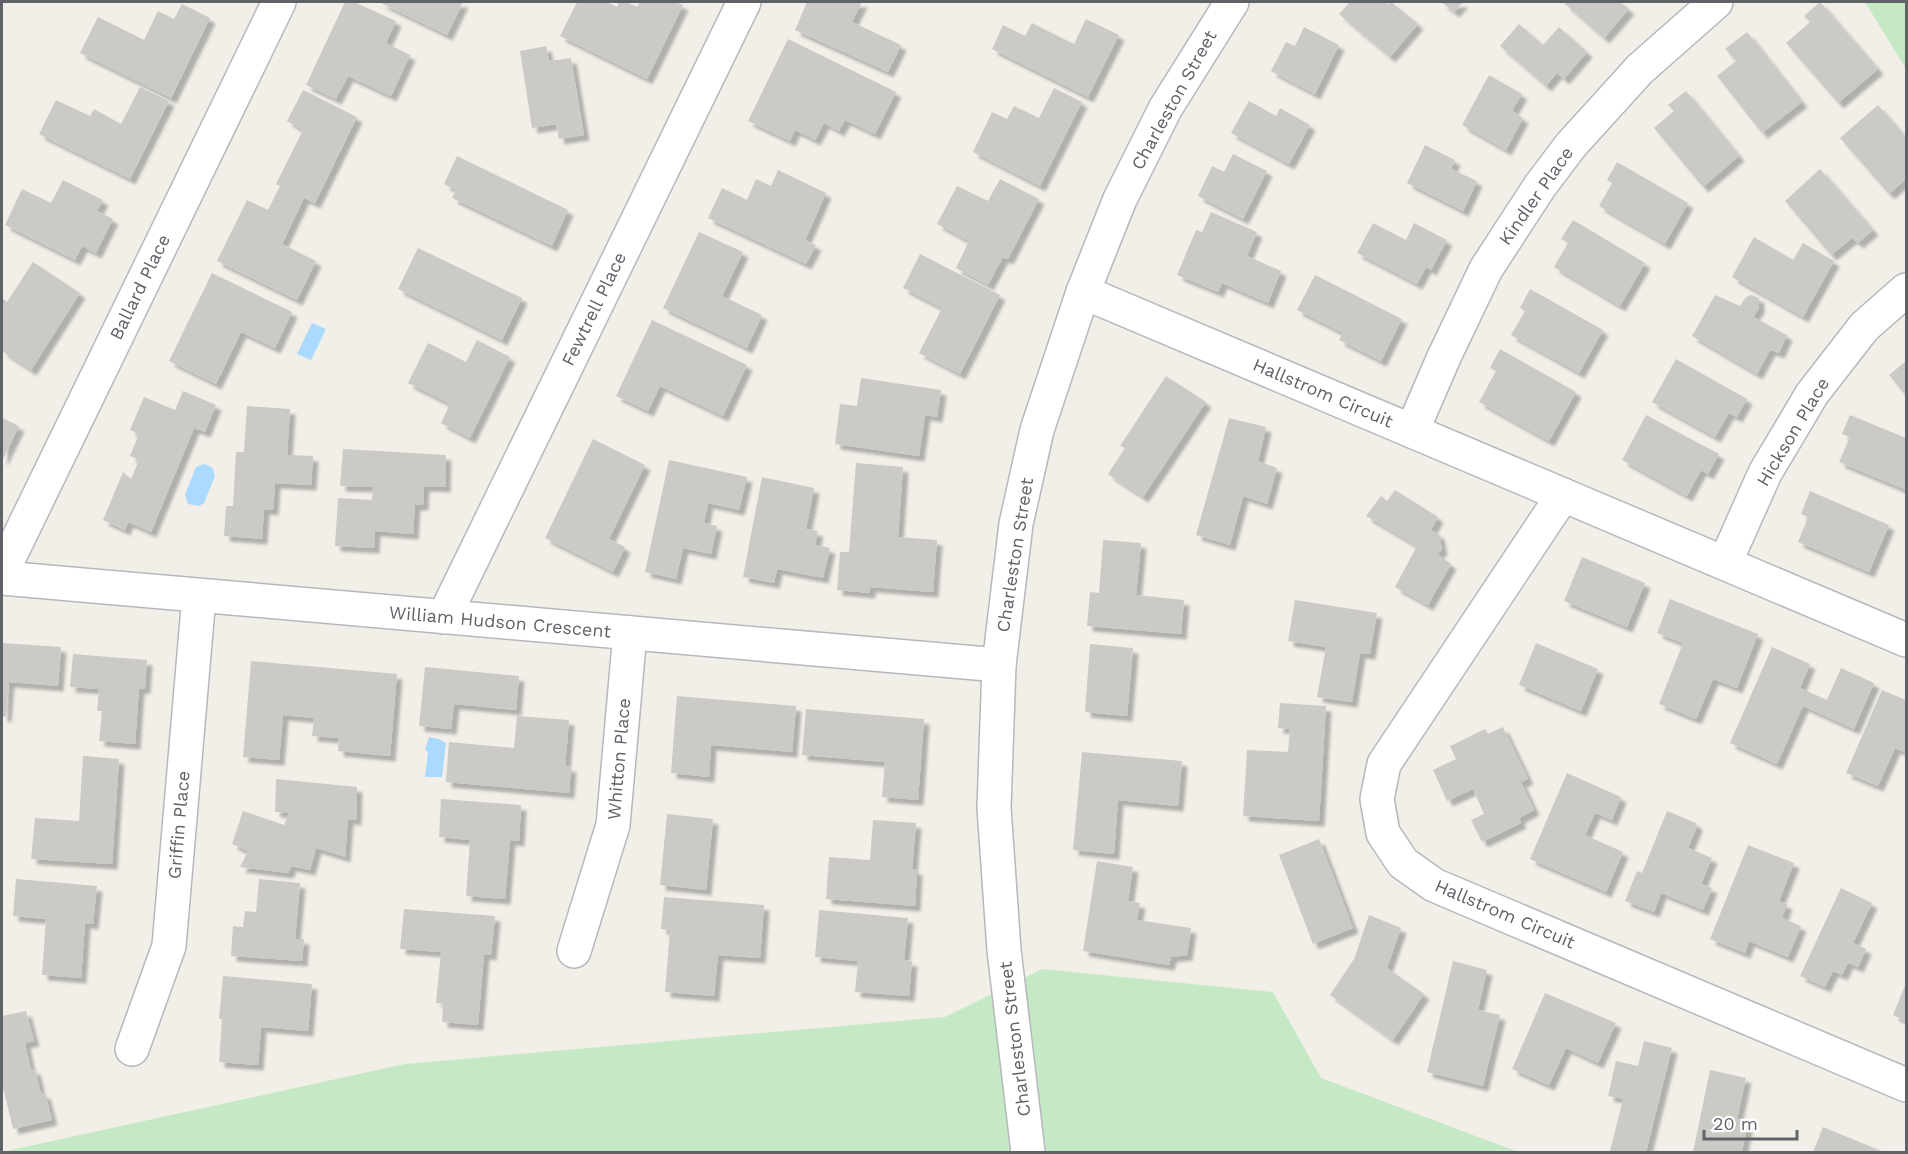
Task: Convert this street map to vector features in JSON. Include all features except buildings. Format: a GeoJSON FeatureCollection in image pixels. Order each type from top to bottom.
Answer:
{"type":"FeatureCollection","features":[{"type":"Feature","properties":{"kind":"street","name":"Ballard Place"},"geometry":{"type":"LineString","coordinates":[[2,572],[279,2]]}},
{"type":"Feature","properties":{"kind":"street","name":"Fewtrell Place"},"geometry":{"type":"LineString","coordinates":[[444,617],[744,2]]}},
{"type":"Feature","properties":{"kind":"street","name":"Charleston Street"},"geometry":{"type":"LineString","coordinates":[[1028,1152],[1004,950],[994,808],[999,665],[1016,524],[1037,430],[1083,292],[1120,199],[1165,109],[1232,2]]}},
{"type":"Feature","properties":{"kind":"street","name":"Kindler Place"},"geometry":{"type":"LineString","coordinates":[[1412,431],[1486,269],[1540,186],[1571,146],[1640,69],[1716,2]]}},
{"type":"Feature","properties":{"kind":"street","name":"Hickson Place"},"geometry":{"type":"LineString","coordinates":[[1725,563],[1766,473],[1812,394],[1864,327],[1906,290]]}},
{"type":"Feature","properties":{"kind":"street","name":"Hallstrom Circuit"},"geometry":{"type":"LineString","coordinates":[[1083,292],[1906,640]]}},
{"type":"Feature","properties":{"kind":"street","name":"Hallstrom Circuit"},"geometry":{"type":"LineString","coordinates":[[1563,495],[1384,764],[1377,798],[1383,833],[1403,862],[1434,885],[1906,1085]]}},
{"type":"Feature","properties":{"kind":"street","name":"William Hudson Crescent"},"geometry":{"type":"LineString","coordinates":[[2,578],[999,665]]}},
{"type":"Feature","properties":{"kind":"street","name":"Griffin Place"},"geometry":{"type":"LineString","coordinates":[[132,1049],[169,946],[199,596]]}},
{"type":"Feature","properties":{"kind":"street","name":"Whitton Place"},"geometry":{"type":"LineString","coordinates":[[574,951],[614,825],[630,633]]}},
{"type":"Feature","properties":{"kind":"green space"},"geometry":{"type":"Polygon","coordinates":[[[1865,2],[1906,2],[1906,69],[1865,2]]]}},
{"type":"Feature","properties":{"kind":"green space"},"geometry":{"type":"Polygon","coordinates":[[[1042,969],[1273,992],[1321,1078],[1518,1152],[2,1152],[405,1064],[945,1017],[1042,969]]]}},
{"type":"Feature","properties":{"kind":"water"},"geometry":{"type":"Polygon","coordinates":[[[312,323],[326,329],[311,360],[297,354],[312,323]]]}},
{"type":"Feature","properties":{"kind":"water"},"geometry":{"type":"Polygon","coordinates":[[[204,464],[212,467],[215,476],[204,503],[199,506],[188,504],[185,495],[196,467],[204,464]]]}},
{"type":"Feature","properties":{"kind":"water"},"geometry":{"type":"Polygon","coordinates":[[[429,737],[446,743],[442,777],[425,777],[428,752],[425,750],[429,737]]]}}]}
